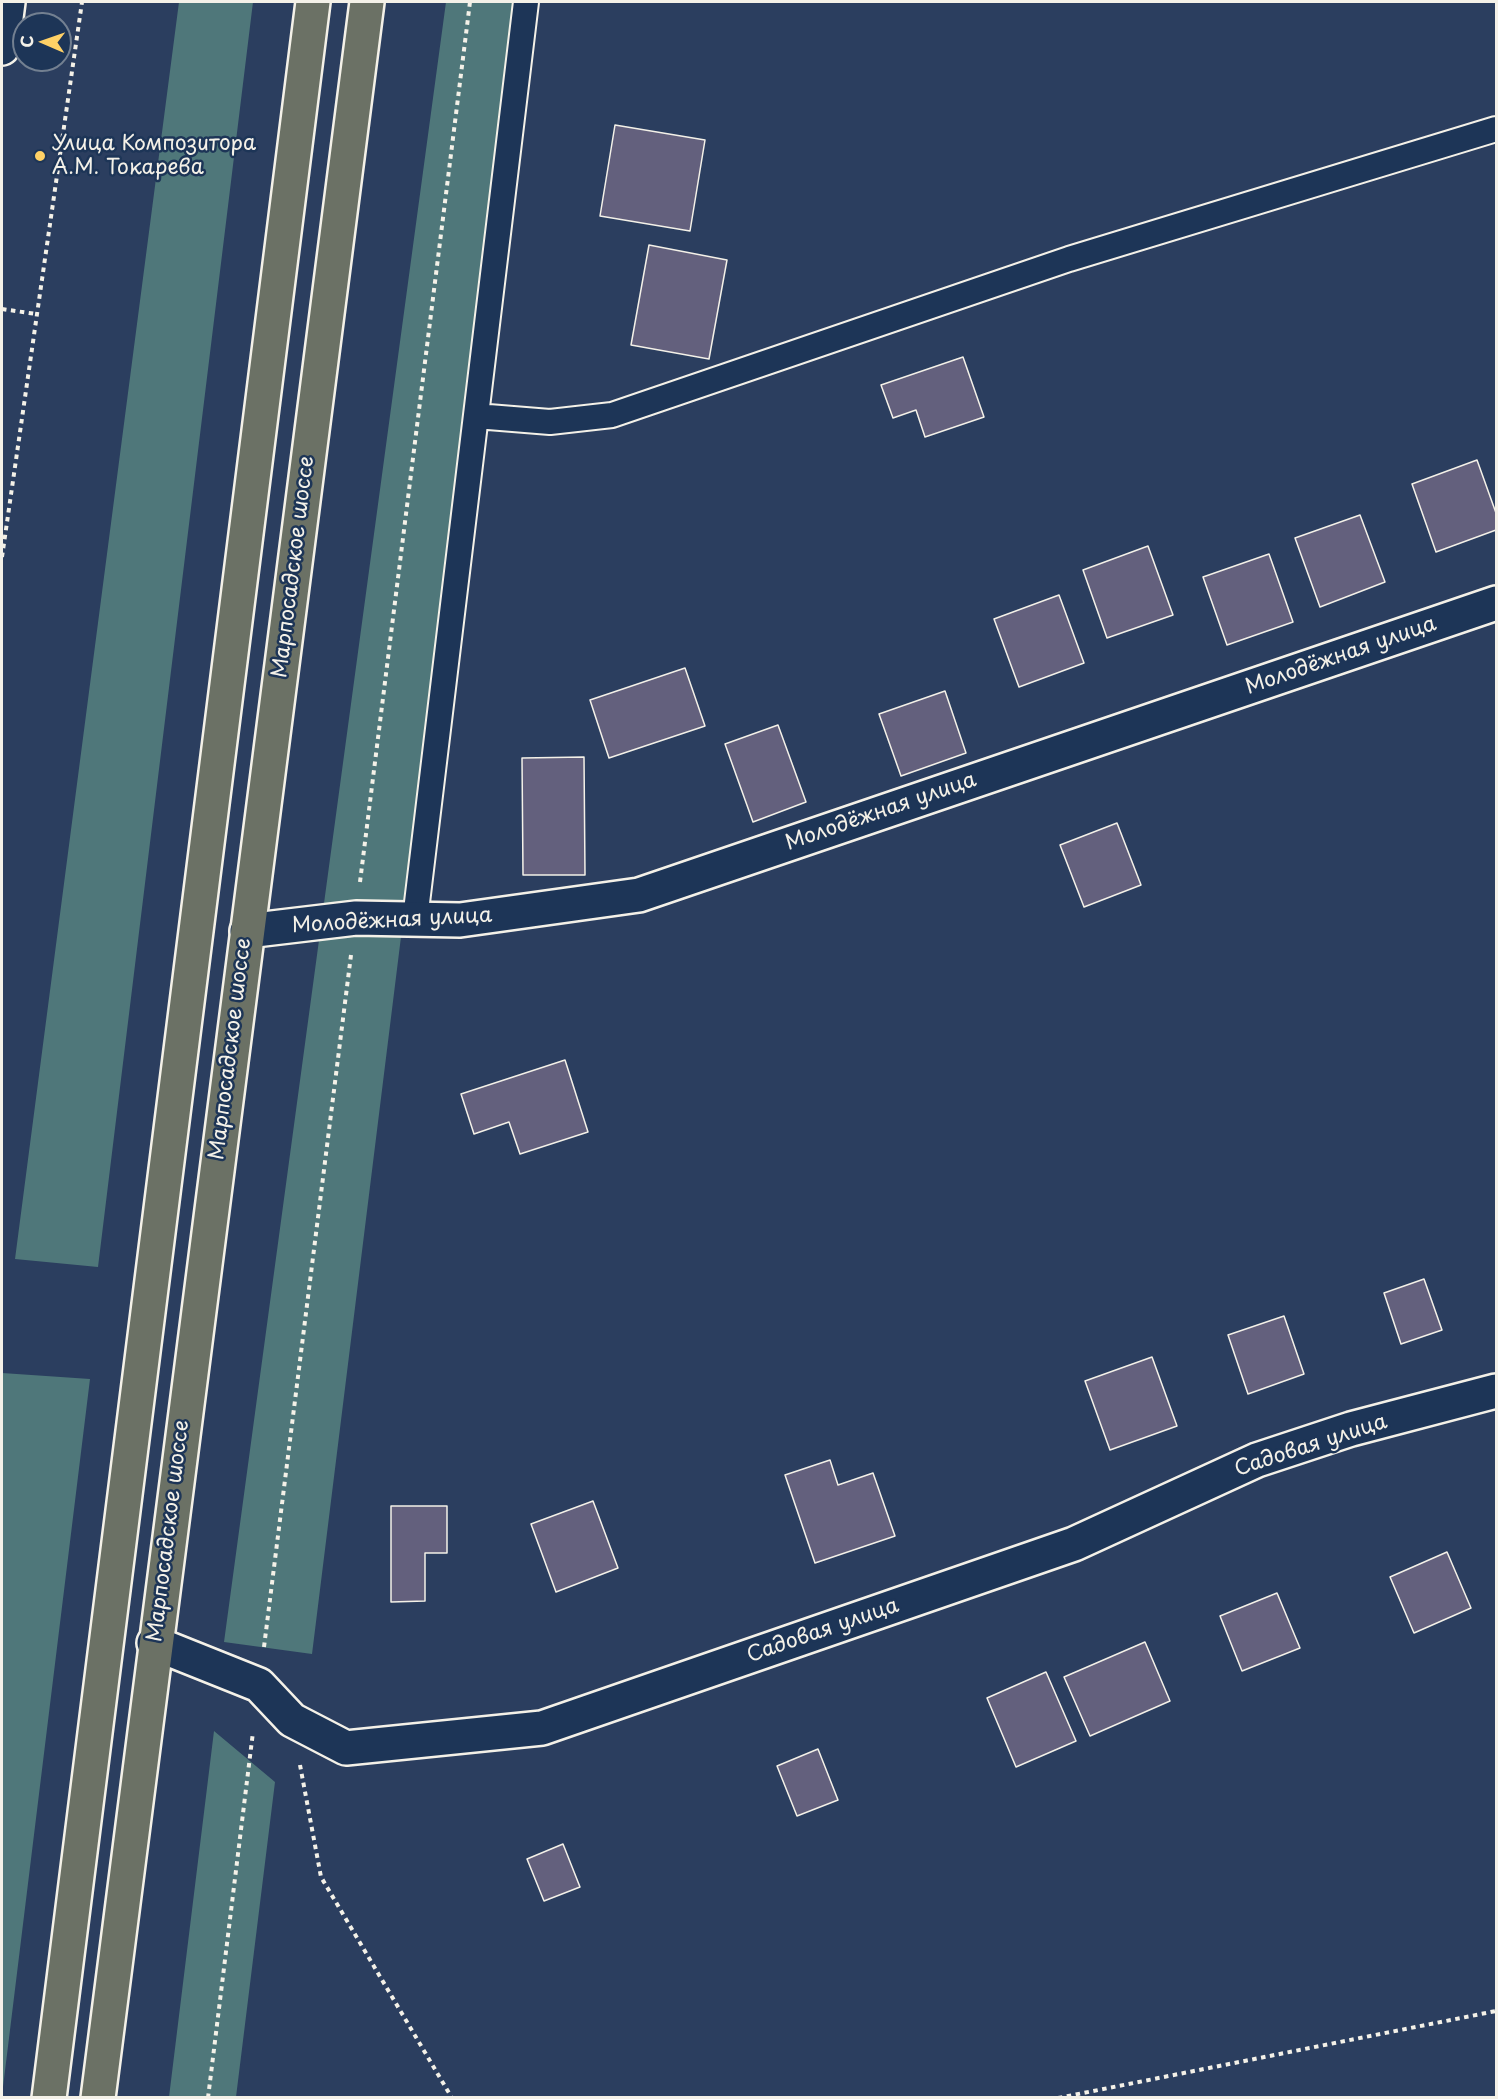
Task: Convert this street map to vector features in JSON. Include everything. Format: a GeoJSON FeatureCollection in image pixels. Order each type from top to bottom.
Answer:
{"type":"FeatureCollection","features":[{"type":"Feature","properties":{"kind":"main road"},"geometry":{"type":"LineString","coordinates":[[49,2097],[313,2]]}},
{"type":"Feature","properties":{"kind":"main road","name":"Марпосадское шоссе"},"geometry":{"type":"LineString","coordinates":[[98,2097],[154,1643],[367,2]]}},
{"type":"Feature","properties":{"kind":"street"},"geometry":{"type":"LineString","coordinates":[[2,48],[8,2]]}},
{"type":"Feature","properties":{"kind":"street","name":"Молодёжная улица"},"geometry":{"type":"LineString","coordinates":[[247,931],[356,918],[460,920],[639,895],[1497,603]]}},
{"type":"Feature","properties":{"kind":"street","name":"Садовая улица"},"geometry":{"type":"LineString","coordinates":[[154,1643],[259,1685],[292,1720],[346,1748],[542,1728],[1074,1544],[1257,1460],[1351,1429],[1497,1391]]}},
{"type":"Feature","properties":{"kind":"lane"},"geometry":{"type":"LineString","coordinates":[[415,919],[526,2]]}},
{"type":"Feature","properties":{"kind":"lane"},"geometry":{"type":"LineString","coordinates":[[476,416],[550,422],[612,415],[1069,259],[1497,129]]}},
{"type":"Feature","properties":{"kind":"path"},"geometry":{"type":"LineString","coordinates":[[2,557],[82,2]]}},
{"type":"Feature","properties":{"kind":"path"},"geometry":{"type":"LineString","coordinates":[[208,2097],[470,2]]}},
{"type":"Feature","properties":{"kind":"path"},"geometry":{"type":"LineString","coordinates":[[2,309],[37,314]]}},
{"type":"Feature","properties":{"kind":"path"},"geometry":{"type":"LineString","coordinates":[[292,1720],[321,1877],[452,2097]]}},
{"type":"Feature","properties":{"kind":"path"},"geometry":{"type":"LineString","coordinates":[[1058,2097],[1497,2011]]}},
{"type":"Feature","properties":{"kind":"green space"},"geometry":{"type":"Polygon","coordinates":[[[179,2],[253,2],[98,1267],[15,1259],[179,2]]]}},
{"type":"Feature","properties":{"kind":"green space"},"geometry":{"type":"Polygon","coordinates":[[[446,2],[517,2],[312,1654],[224,1642],[446,2]]]}},
{"type":"Feature","properties":{"kind":"green space"},"geometry":{"type":"Polygon","coordinates":[[[2,1373],[90,1379],[2,2095],[2,1373]]]}},
{"type":"Feature","properties":{"kind":"green space"},"geometry":{"type":"Polygon","coordinates":[[[214,1731],[275,1782],[236,2097],[169,2097],[214,1731]]]}},
{"type":"Feature","properties":{"kind":"building"},"geometry":{"type":"Polygon","coordinates":[[[615,125],[705,140],[690,231],[600,216],[615,125]]]}},
{"type":"Feature","properties":{"kind":"building"},"geometry":{"type":"Polygon","coordinates":[[[649,245],[727,260],[709,359],[631,345],[649,245]]]}},
{"type":"Feature","properties":{"kind":"building"},"geometry":{"type":"Polygon","coordinates":[[[963,357],[984,417],[925,437],[916,410],[893,418],[881,385],[963,357]]]}},
{"type":"Feature","properties":{"kind":"building"},"geometry":{"type":"Polygon","coordinates":[[[1477,460],[1496,513],[1496,530],[1436,552],[1412,484],[1477,460]]]}},
{"type":"Feature","properties":{"kind":"building"},"geometry":{"type":"Polygon","coordinates":[[[1360,515],[1385,582],[1320,607],[1295,538],[1360,515]]]}},
{"type":"Feature","properties":{"kind":"building"},"geometry":{"type":"Polygon","coordinates":[[[1148,546],[1173,615],[1107,638],[1083,570],[1148,546]]]}},
{"type":"Feature","properties":{"kind":"building"},"geometry":{"type":"Polygon","coordinates":[[[1269,554],[1293,622],[1227,645],[1203,577],[1269,554]]]}},
{"type":"Feature","properties":{"kind":"building"},"geometry":{"type":"Polygon","coordinates":[[[1059,595],[1084,663],[1019,687],[994,619],[1059,595]]]}},
{"type":"Feature","properties":{"kind":"building"},"geometry":{"type":"Polygon","coordinates":[[[685,668],[705,726],[609,758],[590,700],[685,668]]]}},
{"type":"Feature","properties":{"kind":"building"},"geometry":{"type":"Polygon","coordinates":[[[945,691],[966,753],[901,776],[879,714],[945,691]]]}},
{"type":"Feature","properties":{"kind":"building"},"geometry":{"type":"Polygon","coordinates":[[[778,725],[806,802],[753,822],[725,744],[778,725]]]}},
{"type":"Feature","properties":{"kind":"building"},"geometry":{"type":"Polygon","coordinates":[[[584,757],[585,875],[523,875],[522,758],[584,757]]]}},
{"type":"Feature","properties":{"kind":"building"},"geometry":{"type":"Polygon","coordinates":[[[1117,823],[1141,885],[1084,907],[1060,845],[1117,823]]]}},
{"type":"Feature","properties":{"kind":"building"},"geometry":{"type":"Polygon","coordinates":[[[565,1060],[588,1132],[520,1154],[509,1122],[474,1134],[461,1094],[565,1060]]]}},
{"type":"Feature","properties":{"kind":"building"},"geometry":{"type":"Polygon","coordinates":[[[1424,1279],[1442,1330],[1401,1344],[1384,1293],[1424,1279]]]}},
{"type":"Feature","properties":{"kind":"building"},"geometry":{"type":"Polygon","coordinates":[[[1284,1316],[1304,1374],[1248,1394],[1228,1335],[1284,1316]]]}},
{"type":"Feature","properties":{"kind":"building"},"geometry":{"type":"Polygon","coordinates":[[[1152,1357],[1177,1426],[1110,1450],[1085,1381],[1152,1357]]]}},
{"type":"Feature","properties":{"kind":"building"},"geometry":{"type":"Polygon","coordinates":[[[830,1460],[838,1485],[873,1473],[895,1536],[815,1563],[785,1475],[830,1460]]]}},
{"type":"Feature","properties":{"kind":"building"},"geometry":{"type":"Polygon","coordinates":[[[593,1501],[618,1568],[556,1592],[531,1524],[593,1501]]]}},
{"type":"Feature","properties":{"kind":"building"},"geometry":{"type":"Polygon","coordinates":[[[391,1506],[447,1506],[447,1553],[425,1553],[425,1601],[391,1602],[391,1506]]]}},
{"type":"Feature","properties":{"kind":"building"},"geometry":{"type":"Polygon","coordinates":[[[1447,1552],[1471,1608],[1414,1633],[1390,1577],[1447,1552]]]}},
{"type":"Feature","properties":{"kind":"building"},"geometry":{"type":"Polygon","coordinates":[[[1277,1593],[1300,1648],[1242,1671],[1220,1616],[1277,1593]]]}},
{"type":"Feature","properties":{"kind":"building"},"geometry":{"type":"Polygon","coordinates":[[[1145,1642],[1170,1701],[1090,1736],[1064,1677],[1145,1642]]]}},
{"type":"Feature","properties":{"kind":"building"},"geometry":{"type":"Polygon","coordinates":[[[1046,1672],[1076,1741],[1016,1767],[987,1698],[1046,1672]]]}},
{"type":"Feature","properties":{"kind":"building"},"geometry":{"type":"Polygon","coordinates":[[[818,1749],[838,1800],[797,1816],[777,1766],[818,1749]]]}},
{"type":"Feature","properties":{"kind":"building"},"geometry":{"type":"Polygon","coordinates":[[[563,1844],[580,1887],[544,1901],[527,1859],[563,1844]]]}},
{"type":"Feature","properties":{"kind":"place","name":"Улица Композитора А.М. Токарева"},"geometry":{"type":"Point","coordinates":[40,156]}}]}
